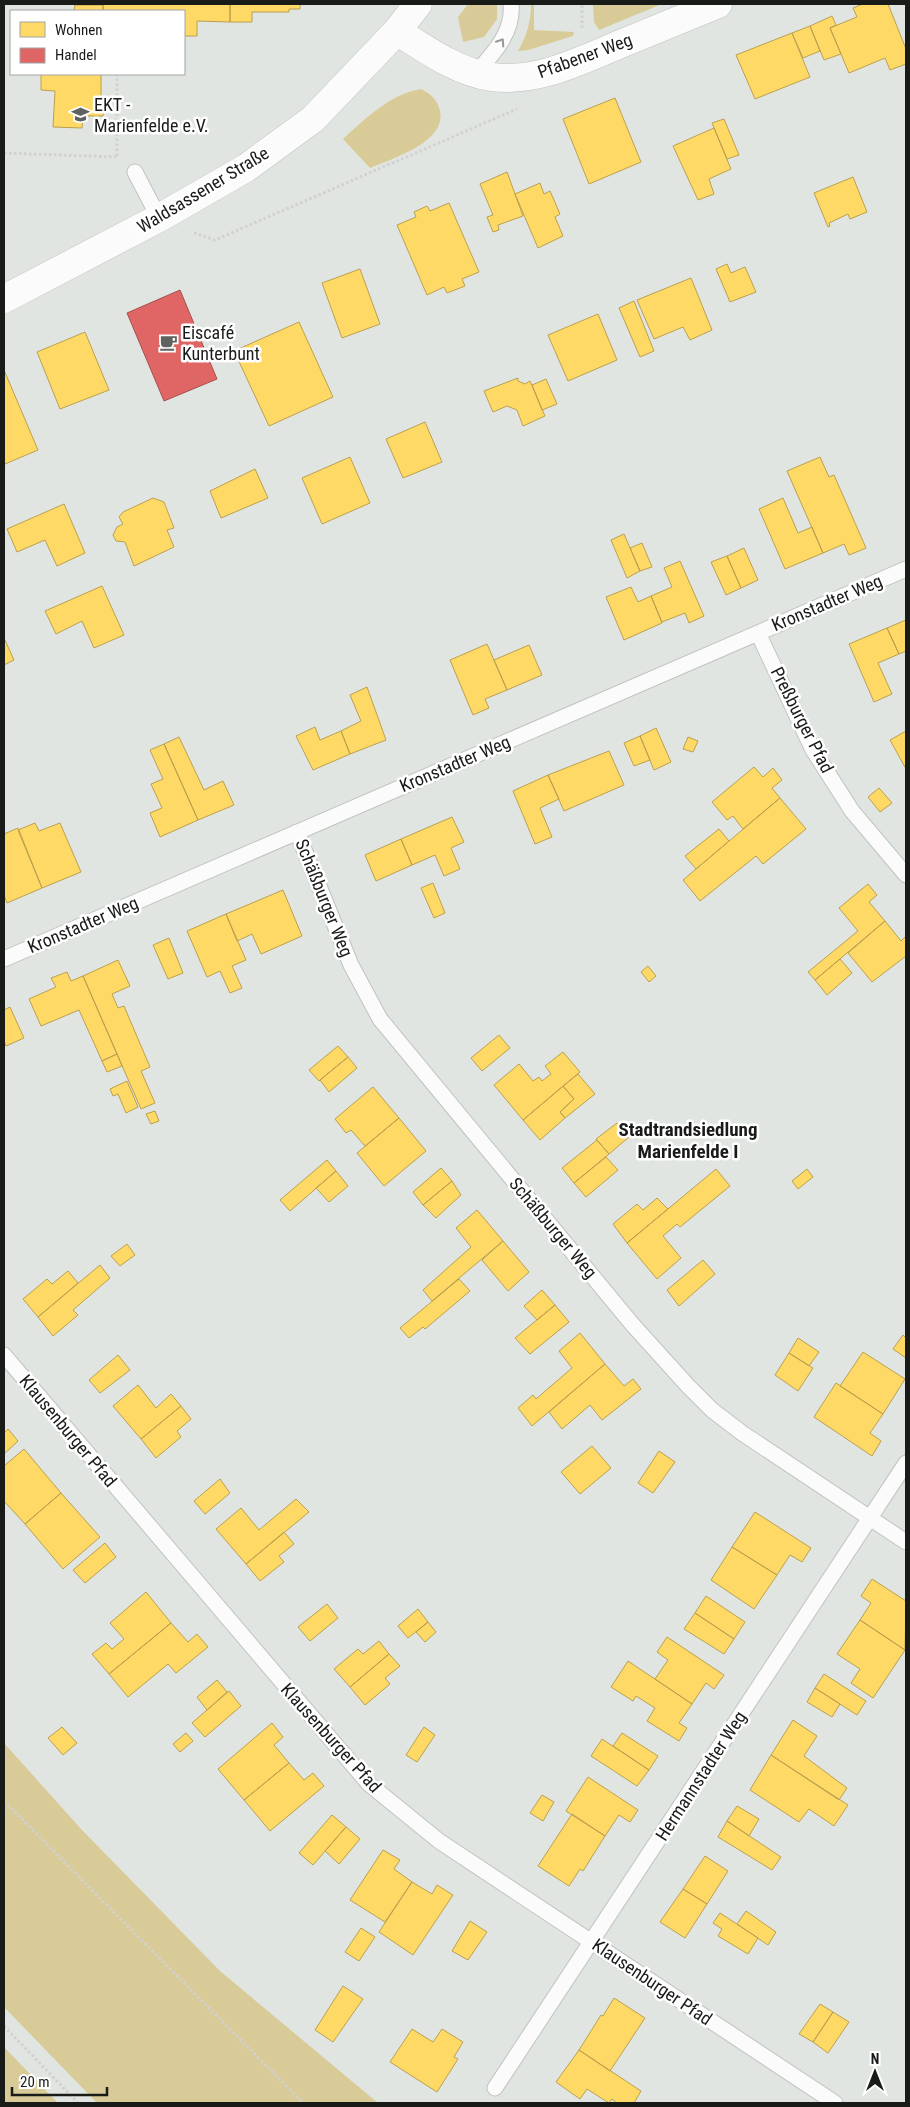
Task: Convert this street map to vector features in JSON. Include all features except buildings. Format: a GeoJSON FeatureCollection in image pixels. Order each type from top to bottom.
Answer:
{"type":"FeatureCollection","features":[{"type":"Feature","properties":{"kind":"street","name":"Waldsassener Straße"},"geometry":{"type":"LineString","coordinates":[[4,299],[159,218],[246,168],[313,119],[397,31],[418,4]]}},
{"type":"Feature","properties":{"kind":"street","name":"Pfabener Weg"},"geometry":{"type":"LineString","coordinates":[[397,31],[438,57],[476,73],[492,77],[533,76],[561,68],[718,4]]}},
{"type":"Feature","properties":{"kind":"lane"},"geometry":{"type":"LineString","coordinates":[[476,73],[505,37],[512,13],[511,4]]}},
{"type":"Feature","properties":{"kind":"lane"},"geometry":{"type":"LineString","coordinates":[[134,172],[159,218]]}},
{"type":"Feature","properties":{"kind":"lane","name":"Kronstadter Weg"},"geometry":{"type":"LineString","coordinates":[[4,959],[906,569]]}},
{"type":"Feature","properties":{"kind":"lane","name":"Preßburger Pfad"},"geometry":{"type":"LineString","coordinates":[[758,633],[813,750],[852,811],[906,875]]}},
{"type":"Feature","properties":{"kind":"lane","name":"Schäßburger Weg"},"geometry":{"type":"LineString","coordinates":[[297,832],[351,965],[380,1019],[632,1324],[688,1386],[712,1410],[742,1434],[906,1542]]}},
{"type":"Feature","properties":{"kind":"lane","name":"Klausenburger Pfad"},"geometry":{"type":"LineString","coordinates":[[4,1355],[368,1784],[439,1841],[835,2103]]}},
{"type":"Feature","properties":{"kind":"lane","name":"Hermannstadter Weg"},"geometry":{"type":"LineString","coordinates":[[495,2088],[906,1463]]}},
{"type":"Feature","properties":{"kind":"path"},"geometry":{"type":"LineString","coordinates":[[582,4],[582,31]]}},
{"type":"Feature","properties":{"kind":"path"},"geometry":{"type":"LineString","coordinates":[[117,75],[117,157]]}},
{"type":"Feature","properties":{"kind":"path"},"geometry":{"type":"LineString","coordinates":[[194,233],[215,240],[520,108]]}},
{"type":"Feature","properties":{"kind":"path"},"geometry":{"type":"LineString","coordinates":[[4,153],[117,157],[134,172]]}},
{"type":"Feature","properties":{"kind":"path"},"geometry":{"type":"LineString","coordinates":[[4,1801],[303,2103]]}},
{"type":"Feature","properties":{"kind":"path"},"geometry":{"type":"LineString","coordinates":[[4,2026],[78,2103]]}},
{"type":"Feature","properties":{"kind":"shaded area"},"geometry":{"type":"Polygon","coordinates":[[[468,4],[497,4],[497,19],[484,37],[463,42],[458,17],[468,4]]]}},
{"type":"Feature","properties":{"kind":"shaded area"},"geometry":{"type":"Polygon","coordinates":[[[531,4],[534,4],[534,30],[574,32],[573,36],[528,50],[518,51],[528,28],[531,4]]]}},
{"type":"Feature","properties":{"kind":"shaded area"},"geometry":{"type":"Polygon","coordinates":[[[593,4],[662,4],[599,30],[594,22],[593,4]]]}},
{"type":"Feature","properties":{"kind":"shaded area"},"geometry":{"type":"Polygon","coordinates":[[[421,89],[433,97],[439,107],[440,122],[435,132],[416,148],[370,168],[343,139],[388,102],[399,96],[421,89]]]}},
{"type":"Feature","properties":{"kind":"shaded area"},"geometry":{"type":"Polygon","coordinates":[[[4,1743],[82,1830],[220,1971],[378,2103],[97,2103],[4,2007],[4,1743]]]}},
{"type":"Feature","properties":{"kind":"shaded area"},"geometry":{"type":"Polygon","coordinates":[[[4,2047],[58,2103],[4,2103],[4,2047]]]}},
{"type":"Feature","properties":{"kind":"place","name":"EKT - Marienfelde e.V."},"geometry":{"type":"Point","coordinates":[80,115]}},
{"type":"Feature","properties":{"kind":"place","name":"Eiscafé Kunterbunt"},"geometry":{"type":"Point","coordinates":[168,343]}},
{"type":"Feature","properties":{"kind":"district","name":"Stadtrandsiedlung Marienfelde I"},"geometry":{"type":"Point","coordinates":[688,1140]}}]}
